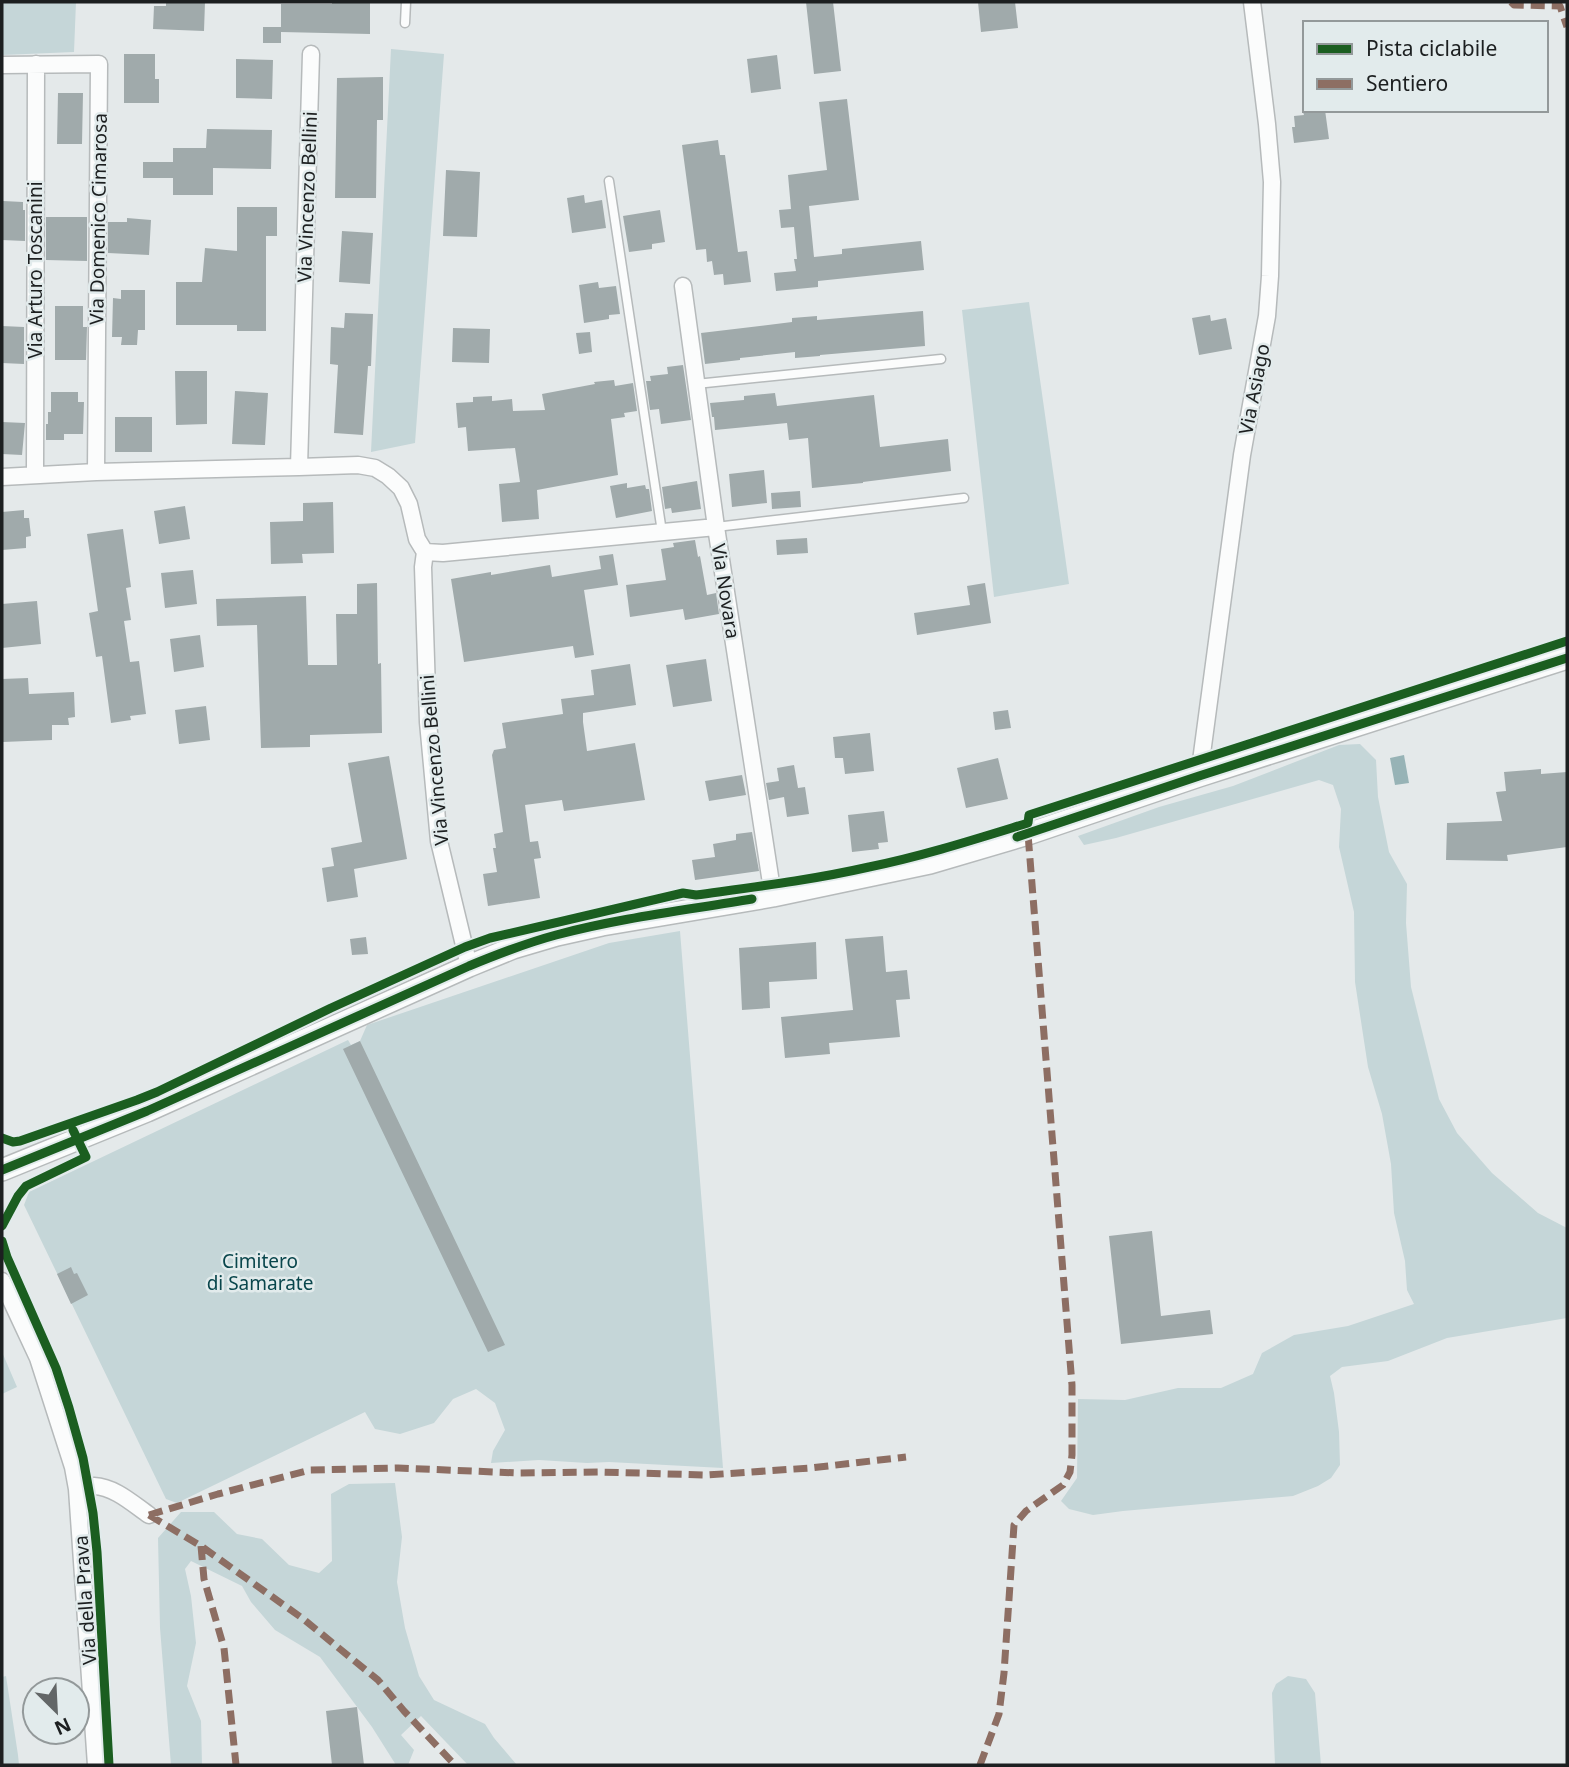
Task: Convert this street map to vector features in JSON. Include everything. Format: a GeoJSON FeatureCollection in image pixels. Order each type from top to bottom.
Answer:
{"type":"FeatureCollection","features":[{"type":"Feature","properties":{"kind":"street","name":"Via Asiago"},"geometry":{"type":"LineString","coordinates":[[1199,776],[1242,456],[1267,316],[1270,276],[1272,182],[1252,2]]}},
{"type":"Feature","properties":{"kind":"street","name":"Via Vincenzo Bellini"},"geometry":{"type":"LineString","coordinates":[[299,467],[311,54]]}},
{"type":"Feature","properties":{"kind":"street","name":"Via Arturo Toscanini"},"geometry":{"type":"LineString","coordinates":[[35,475],[36,64]]}},
{"type":"Feature","properties":{"kind":"street","name":"Via Domenico Cimarosa"},"geometry":{"type":"LineString","coordinates":[[2,65],[100,64],[96,472]]}},
{"type":"Feature","properties":{"kind":"street","name":"Via Novara"},"geometry":{"type":"LineString","coordinates":[[683,286],[716,527],[773,895]]}},
{"type":"Feature","properties":{"kind":"street","name":"Via Vincenzo Bellini"},"geometry":{"type":"LineString","coordinates":[[2,477],[358,465],[375,468],[401,488],[409,505],[416,539],[425,552],[423,567],[428,722],[439,841],[469,966]]}},
{"type":"Feature","properties":{"kind":"street"},"geometry":{"type":"LineString","coordinates":[[425,552],[443,553],[716,527]]}},
{"type":"Feature","properties":{"kind":"street"},"geometry":{"type":"LineString","coordinates":[[2,1170],[147,1111],[513,948],[602,925],[773,895],[930,863],[1028,834],[1567,658]]}},
{"type":"Feature","properties":{"kind":"street","name":"Via della Prava"},"geometry":{"type":"LineString","coordinates":[[2,1281],[38,1358],[73,1467],[77,1489],[96,1765]]}},
{"type":"Feature","properties":{"kind":"street"},"geometry":{"type":"LineString","coordinates":[[77,1489],[96,1486],[109,1489],[149,1515]]}},
{"type":"Feature","properties":{"kind":"lane"},"geometry":{"type":"LineString","coordinates":[[405,23],[407,2]]}},
{"type":"Feature","properties":{"kind":"lane"},"geometry":{"type":"LineString","coordinates":[[609,181],[662,532]]}},
{"type":"Feature","properties":{"kind":"lane"},"geometry":{"type":"LineString","coordinates":[[696,384],[942,359]]}},
{"type":"Feature","properties":{"kind":"lane"},"geometry":{"type":"LineString","coordinates":[[716,527],[964,498]]}},
{"type":"Feature","properties":{"kind":"green space"},"geometry":{"type":"Polygon","coordinates":[[[2,2],[76,2],[74,52],[2,55],[2,2]]]}},
{"type":"Feature","properties":{"kind":"green space"},"geometry":{"type":"Polygon","coordinates":[[[391,49],[444,54],[415,443],[371,452],[391,49]]]}},
{"type":"Feature","properties":{"kind":"green space"},"geometry":{"type":"Polygon","coordinates":[[[1029,302],[1069,584],[994,597],[962,310],[1029,302]]]}},
{"type":"Feature","properties":{"kind":"green space"},"geometry":{"type":"Polygon","coordinates":[[[1360,744],[1376,760],[1378,797],[1389,852],[1407,884],[1406,923],[1411,987],[1439,1099],[1457,1133],[1492,1173],[1538,1213],[1567,1228],[1567,1318],[1447,1338],[1388,1361],[1342,1367],[1330,1376],[1339,1432],[1340,1465],[1331,1478],[1293,1496],[1093,1515],[1069,1509],[1061,1501],[1077,1478],[1078,1399],[1125,1400],[1178,1388],[1221,1388],[1253,1374],[1262,1353],[1294,1335],[1348,1326],[1414,1304],[1407,1290],[1405,1261],[1394,1213],[1391,1164],[1382,1114],[1368,1067],[1355,982],[1354,912],[1339,847],[1341,809],[1333,785],[1319,780],[1084,845],[1078,836],[1159,807],[1233,786],[1339,745],[1360,744]]]}},
{"type":"Feature","properties":{"kind":"green space","name":"Cimitero di Samarate"},"geometry":{"type":"Polygon","coordinates":[[[680,931],[723,1468],[539,1460],[491,1463],[493,1451],[505,1430],[495,1403],[476,1389],[453,1399],[434,1423],[400,1434],[375,1429],[365,1412],[177,1503],[166,1499],[24,1205],[29,1192],[348,1040],[351,1045],[360,1041],[367,1025],[609,943],[680,931]]]}},
{"type":"Feature","properties":{"kind":"green space"},"geometry":{"type":"Polygon","coordinates":[[[2,1352],[17,1387],[2,1394],[2,1352]]]}},
{"type":"Feature","properties":{"kind":"green space"},"geometry":{"type":"Polygon","coordinates":[[[395,1483],[402,1537],[397,1582],[405,1628],[419,1676],[434,1700],[485,1724],[517,1765],[468,1765],[421,1716],[401,1735],[414,1750],[408,1765],[396,1765],[372,1727],[320,1657],[275,1630],[251,1602],[242,1586],[191,1561],[185,1569],[196,1643],[187,1686],[201,1721],[202,1765],[171,1765],[160,1628],[158,1538],[181,1512],[214,1512],[237,1534],[262,1539],[289,1565],[319,1573],[332,1561],[331,1494],[349,1484],[395,1483]]]}},
{"type":"Feature","properties":{"kind":"green space"},"geometry":{"type":"Polygon","coordinates":[[[6,1676],[19,1765],[2,1765],[2,1677],[6,1676]]]}},
{"type":"Feature","properties":{"kind":"green space"},"geometry":{"type":"Polygon","coordinates":[[[1288,1676],[1306,1679],[1315,1693],[1321,1765],[1275,1765],[1272,1693],[1276,1684],[1288,1676]]]}},
{"type":"Feature","properties":{"kind":"water"},"geometry":{"type":"Polygon","coordinates":[[[1404,755],[1409,783],[1395,785],[1390,758],[1404,755]]]}},
{"type":"Feature","properties":{"kind":"building"},"geometry":{"type":"Polygon","coordinates":[[[166,2],[205,2],[204,31],[153,29],[154,6],[166,6],[166,2]]]}},
{"type":"Feature","properties":{"kind":"building"},"geometry":{"type":"Polygon","coordinates":[[[370,2],[370,34],[281,32],[281,43],[263,43],[263,27],[281,27],[281,4],[370,2]]]}},
{"type":"Feature","properties":{"kind":"building"},"geometry":{"type":"Polygon","coordinates":[[[806,2],[833,2],[841,71],[814,74],[806,2]]]}},
{"type":"Feature","properties":{"kind":"building"},"geometry":{"type":"Polygon","coordinates":[[[978,2],[1015,2],[1018,28],[981,32],[978,2]]]}},
{"type":"Feature","properties":{"kind":"building"},"geometry":{"type":"Polygon","coordinates":[[[124,54],[155,54],[159,103],[124,103],[124,54]]]}},
{"type":"Feature","properties":{"kind":"building"},"geometry":{"type":"Polygon","coordinates":[[[777,55],[781,89],[751,93],[747,59],[777,55]]]}},
{"type":"Feature","properties":{"kind":"building"},"geometry":{"type":"Polygon","coordinates":[[[236,59],[273,60],[272,99],[236,98],[236,59]]]}},
{"type":"Feature","properties":{"kind":"building"},"geometry":{"type":"Polygon","coordinates":[[[383,77],[383,120],[377,120],[376,198],[335,198],[337,78],[383,77]]]}},
{"type":"Feature","properties":{"kind":"building"},"geometry":{"type":"Polygon","coordinates":[[[58,93],[83,93],[82,144],[57,144],[58,93]]]}},
{"type":"Feature","properties":{"kind":"building"},"geometry":{"type":"Polygon","coordinates":[[[847,99],[859,200],[809,206],[814,257],[842,254],[842,249],[921,241],[924,270],[818,281],[818,287],[776,291],[774,273],[796,271],[794,227],[781,228],[779,210],[791,209],[788,175],[827,170],[819,102],[847,99]]]}},
{"type":"Feature","properties":{"kind":"building"},"geometry":{"type":"Polygon","coordinates":[[[1303,112],[1325,112],[1329,139],[1294,143],[1294,116],[1304,115],[1303,112]]]}},
{"type":"Feature","properties":{"kind":"building"},"geometry":{"type":"Polygon","coordinates":[[[207,129],[272,130],[271,169],[213,168],[213,195],[173,195],[173,178],[143,178],[143,162],[173,162],[173,148],[206,148],[207,129]]]}},
{"type":"Feature","properties":{"kind":"building"},"geometry":{"type":"Polygon","coordinates":[[[718,140],[720,155],[725,155],[738,252],[747,251],[751,282],[724,285],[723,274],[714,275],[712,261],[707,262],[706,249],[696,250],[682,145],[718,140]]]}},
{"type":"Feature","properties":{"kind":"building"},"geometry":{"type":"Polygon","coordinates":[[[446,170],[480,172],[477,237],[443,236],[446,170]]]}},
{"type":"Feature","properties":{"kind":"building"},"geometry":{"type":"Polygon","coordinates":[[[584,195],[585,203],[602,200],[606,228],[572,233],[567,198],[584,195]]]}},
{"type":"Feature","properties":{"kind":"building"},"geometry":{"type":"Polygon","coordinates":[[[3,201],[23,202],[25,241],[2,240],[3,201]]]}},
{"type":"Feature","properties":{"kind":"building"},"geometry":{"type":"Polygon","coordinates":[[[237,207],[277,207],[277,236],[266,236],[266,331],[237,331],[237,325],[176,325],[176,282],[202,282],[205,248],[237,251],[237,207]]]}},
{"type":"Feature","properties":{"kind":"building"},"geometry":{"type":"Polygon","coordinates":[[[660,210],[665,242],[652,244],[652,249],[629,252],[623,216],[660,210]]]}},
{"type":"Feature","properties":{"kind":"building"},"geometry":{"type":"Polygon","coordinates":[[[46,217],[87,217],[87,261],[46,260],[46,217]]]}},
{"type":"Feature","properties":{"kind":"building"},"geometry":{"type":"Polygon","coordinates":[[[127,218],[151,220],[149,255],[108,253],[108,222],[127,222],[127,218]]]}},
{"type":"Feature","properties":{"kind":"building"},"geometry":{"type":"Polygon","coordinates":[[[342,231],[373,233],[370,284],[339,282],[342,231]]]}},
{"type":"Feature","properties":{"kind":"building"},"geometry":{"type":"Polygon","coordinates":[[[598,282],[599,288],[616,286],[620,314],[609,315],[609,319],[584,323],[579,285],[598,282]]]}},
{"type":"Feature","properties":{"kind":"building"},"geometry":{"type":"Polygon","coordinates":[[[121,290],[145,290],[145,330],[138,330],[137,345],[121,345],[122,337],[112,337],[113,298],[121,299],[121,290]]]}},
{"type":"Feature","properties":{"kind":"building"},"geometry":{"type":"Polygon","coordinates":[[[55,306],[83,306],[83,327],[87,327],[86,360],[55,360],[55,306]]]}},
{"type":"Feature","properties":{"kind":"building"},"geometry":{"type":"Polygon","coordinates":[[[923,311],[925,346],[795,358],[795,352],[705,364],[701,333],[792,322],[792,318],[817,316],[817,320],[923,311]]]}},
{"type":"Feature","properties":{"kind":"building"},"geometry":{"type":"Polygon","coordinates":[[[345,313],[373,314],[371,366],[368,366],[363,435],[334,433],[338,365],[330,364],[331,327],[344,328],[345,313]]]}},
{"type":"Feature","properties":{"kind":"building"},"geometry":{"type":"Polygon","coordinates":[[[1210,315],[1211,321],[1226,318],[1232,349],[1199,355],[1192,318],[1210,315]]]}},
{"type":"Feature","properties":{"kind":"building"},"geometry":{"type":"Polygon","coordinates":[[[2,326],[24,327],[24,364],[2,363],[2,326]]]}},
{"type":"Feature","properties":{"kind":"building"},"geometry":{"type":"Polygon","coordinates":[[[453,328],[490,329],[489,363],[452,362],[453,328]]]}},
{"type":"Feature","properties":{"kind":"building"},"geometry":{"type":"Polygon","coordinates":[[[590,332],[592,352],[579,354],[576,333],[590,332]]]}},
{"type":"Feature","properties":{"kind":"building"},"geometry":{"type":"Polygon","coordinates":[[[683,365],[691,420],[661,424],[659,409],[650,410],[646,381],[651,381],[650,376],[668,374],[667,367],[683,365]]]}},
{"type":"Feature","properties":{"kind":"building"},"geometry":{"type":"Polygon","coordinates":[[[175,371],[207,371],[207,424],[176,425],[175,371]]]}},
{"type":"Feature","properties":{"kind":"building"},"geometry":{"type":"Polygon","coordinates":[[[614,380],[615,386],[633,383],[637,411],[624,413],[625,417],[611,419],[618,475],[537,490],[539,519],[502,522],[499,484],[520,482],[515,448],[468,451],[466,427],[458,428],[456,403],[473,402],[473,397],[492,396],[492,401],[512,399],[513,411],[545,410],[542,394],[614,380]]]}},
{"type":"Feature","properties":{"kind":"building"},"geometry":{"type":"Polygon","coordinates":[[[235,391],[268,393],[265,445],[232,444],[235,391]]]}},
{"type":"Feature","properties":{"kind":"building"},"geometry":{"type":"Polygon","coordinates":[[[51,392],[78,392],[78,402],[84,402],[83,434],[64,434],[64,440],[46,440],[51,392]]]}},
{"type":"Feature","properties":{"kind":"building"},"geometry":{"type":"Polygon","coordinates":[[[775,393],[777,406],[874,395],[880,447],[948,439],[951,471],[812,488],[808,438],[789,440],[787,423],[715,430],[710,403],[744,400],[744,396],[775,393]]]}},
{"type":"Feature","properties":{"kind":"building"},"geometry":{"type":"Polygon","coordinates":[[[115,417],[152,417],[152,452],[115,452],[115,417]]]}},
{"type":"Feature","properties":{"kind":"building"},"geometry":{"type":"Polygon","coordinates":[[[2,422],[25,423],[22,455],[2,454],[2,422]]]}},
{"type":"Feature","properties":{"kind":"building"},"geometry":{"type":"Polygon","coordinates":[[[764,470],[767,503],[732,507],[729,474],[764,470]]]}},
{"type":"Feature","properties":{"kind":"building"},"geometry":{"type":"Polygon","coordinates":[[[697,481],[701,509],[672,513],[671,508],[665,509],[662,487],[697,481]]]}},
{"type":"Feature","properties":{"kind":"building"},"geometry":{"type":"Polygon","coordinates":[[[627,483],[627,488],[645,485],[646,489],[649,489],[652,511],[616,518],[610,486],[627,483]]]}},
{"type":"Feature","properties":{"kind":"building"},"geometry":{"type":"Polygon","coordinates":[[[800,491],[801,507],[772,509],[771,493],[800,491]]]}},
{"type":"Feature","properties":{"kind":"building"},"geometry":{"type":"Polygon","coordinates":[[[333,502],[334,553],[302,554],[303,563],[271,564],[270,522],[303,521],[303,503],[333,502]]]}},
{"type":"Feature","properties":{"kind":"building"},"geometry":{"type":"Polygon","coordinates":[[[185,506],[190,539],[159,544],[154,511],[185,506]]]}},
{"type":"Feature","properties":{"kind":"building"},"geometry":{"type":"Polygon","coordinates":[[[24,510],[24,518],[29,518],[31,536],[26,537],[26,548],[2,550],[2,512],[24,510]]]}},
{"type":"Feature","properties":{"kind":"building"},"geometry":{"type":"Polygon","coordinates":[[[123,529],[131,587],[126,588],[131,620],[124,621],[130,662],[139,661],[146,714],[111,723],[102,656],[96,657],[89,613],[98,611],[87,534],[123,529]]]}},
{"type":"Feature","properties":{"kind":"building"},"geometry":{"type":"Polygon","coordinates":[[[807,538],[808,553],[777,555],[776,540],[807,538]]]}},
{"type":"Feature","properties":{"kind":"building"},"geometry":{"type":"Polygon","coordinates":[[[695,540],[707,595],[716,593],[719,614],[685,620],[683,609],[630,617],[626,585],[666,580],[661,549],[674,547],[673,543],[695,540]]]}},
{"type":"Feature","properties":{"kind":"building"},"geometry":{"type":"Polygon","coordinates":[[[613,554],[618,585],[584,590],[594,655],[575,658],[573,646],[464,662],[451,579],[550,565],[552,577],[601,569],[599,556],[613,554]]]}},
{"type":"Feature","properties":{"kind":"building"},"geometry":{"type":"Polygon","coordinates":[[[193,570],[197,604],[165,608],[161,573],[193,570]]]}},
{"type":"Feature","properties":{"kind":"building"},"geometry":{"type":"Polygon","coordinates":[[[377,583],[382,733],[310,735],[310,747],[261,748],[257,625],[217,626],[216,599],[306,596],[308,665],[337,665],[336,614],[357,614],[357,584],[377,583]]]}},
{"type":"Feature","properties":{"kind":"building"},"geometry":{"type":"Polygon","coordinates":[[[985,583],[991,623],[917,635],[914,613],[970,605],[967,586],[985,583]]]}},
{"type":"Feature","properties":{"kind":"building"},"geometry":{"type":"Polygon","coordinates":[[[37,601],[41,644],[2,648],[2,604],[37,601]]]}},
{"type":"Feature","properties":{"kind":"building"},"geometry":{"type":"Polygon","coordinates":[[[200,635],[204,667],[174,672],[170,639],[200,635]]]}},
{"type":"Feature","properties":{"kind":"building"},"geometry":{"type":"Polygon","coordinates":[[[706,659],[712,701],[673,707],[666,665],[706,659]]]}},
{"type":"Feature","properties":{"kind":"building"},"geometry":{"type":"Polygon","coordinates":[[[630,664],[636,705],[583,713],[583,722],[587,751],[635,743],[645,800],[564,811],[562,800],[525,805],[530,842],[538,841],[541,858],[534,859],[540,898],[488,906],[483,874],[497,872],[494,834],[503,832],[492,755],[494,750],[506,748],[502,723],[563,714],[561,699],[594,695],[591,670],[630,664]]]}},
{"type":"Feature","properties":{"kind":"building"},"geometry":{"type":"Polygon","coordinates":[[[28,678],[29,694],[74,692],[75,717],[68,718],[69,725],[52,725],[52,740],[3,742],[2,679],[28,678]]]}},
{"type":"Feature","properties":{"kind":"building"},"geometry":{"type":"Polygon","coordinates":[[[206,706],[210,740],[179,744],[175,710],[206,706]]]}},
{"type":"Feature","properties":{"kind":"building"},"geometry":{"type":"Polygon","coordinates":[[[1008,710],[1011,728],[995,730],[993,712],[1008,710]]]}},
{"type":"Feature","properties":{"kind":"building"},"geometry":{"type":"Polygon","coordinates":[[[870,733],[874,771],[845,774],[843,758],[835,758],[833,737],[870,733]]]}},
{"type":"Feature","properties":{"kind":"building"},"geometry":{"type":"Polygon","coordinates":[[[389,756],[407,859],[354,869],[358,897],[327,902],[322,868],[334,866],[331,848],[362,842],[348,763],[389,756]]]}},
{"type":"Feature","properties":{"kind":"building"},"geometry":{"type":"Polygon","coordinates":[[[998,758],[1008,799],[966,808],[957,768],[998,758]]]}},
{"type":"Feature","properties":{"kind":"building"},"geometry":{"type":"Polygon","coordinates":[[[794,765],[798,788],[805,787],[809,814],[787,817],[784,797],[769,800],[766,783],[779,781],[777,768],[794,765]]]}},
{"type":"Feature","properties":{"kind":"building"},"geometry":{"type":"Polygon","coordinates":[[[1541,769],[1541,774],[1567,772],[1567,847],[1507,855],[1508,861],[1446,860],[1447,823],[1502,821],[1496,792],[1506,791],[1504,772],[1541,769]]]}},
{"type":"Feature","properties":{"kind":"building"},"geometry":{"type":"Polygon","coordinates":[[[742,775],[746,795],[709,801],[705,781],[742,775]]]}},
{"type":"Feature","properties":{"kind":"building"},"geometry":{"type":"Polygon","coordinates":[[[884,811],[888,842],[878,843],[879,849],[852,852],[848,815],[884,811]]]}},
{"type":"Feature","properties":{"kind":"building"},"geometry":{"type":"Polygon","coordinates":[[[752,832],[759,871],[695,880],[692,860],[715,857],[713,844],[736,840],[736,834],[752,832]]]}},
{"type":"Feature","properties":{"kind":"building"},"geometry":{"type":"Polygon","coordinates":[[[883,936],[886,972],[907,970],[910,999],[896,1000],[900,1037],[829,1043],[830,1054],[785,1058],[781,1017],[853,1010],[845,939],[883,936]]]}},
{"type":"Feature","properties":{"kind":"building"},"geometry":{"type":"Polygon","coordinates":[[[366,937],[368,954],[352,955],[350,939],[366,937]]]}},
{"type":"Feature","properties":{"kind":"building"},"geometry":{"type":"Polygon","coordinates":[[[816,942],[817,979],[769,982],[770,1008],[742,1010],[739,948],[816,942]]]}},
{"type":"Feature","properties":{"kind":"building"},"geometry":{"type":"Polygon","coordinates":[[[360,1041],[505,1345],[488,1352],[343,1049],[360,1041]]]}},
{"type":"Feature","properties":{"kind":"building"},"geometry":{"type":"Polygon","coordinates":[[[1152,1231],[1161,1316],[1210,1310],[1213,1334],[1121,1344],[1109,1236],[1152,1231]]]}},
{"type":"Feature","properties":{"kind":"building"},"geometry":{"type":"Polygon","coordinates":[[[71,1267],[88,1295],[71,1304],[57,1274],[71,1267]]]}},
{"type":"Feature","properties":{"kind":"building"},"geometry":{"type":"Polygon","coordinates":[[[357,1707],[364,1765],[332,1765],[326,1711],[357,1707]]]}},
{"type":"Feature","properties":{"kind":"marked path"},"geometry":{"type":"LineString","coordinates":[[1511,2],[1514,5],[1560,6],[1567,27]]}},
{"type":"Feature","properties":{"kind":"marked path"},"geometry":{"type":"LineString","coordinates":[[980,1765],[999,1714],[1014,1525],[1026,1511],[1063,1485],[1070,1472],[1072,1455],[1072,1385],[1028,834]]}},
{"type":"Feature","properties":{"kind":"marked path"},"geometry":{"type":"LineString","coordinates":[[149,1515],[310,1470],[398,1468],[519,1473],[707,1475],[810,1468],[906,1457]]}},
{"type":"Feature","properties":{"kind":"marked path"},"geometry":{"type":"LineString","coordinates":[[149,1515],[201,1546],[302,1618],[378,1680],[455,1765]]}},
{"type":"Feature","properties":{"kind":"marked path"},"geometry":{"type":"LineString","coordinates":[[201,1546],[204,1579],[224,1648],[236,1765]]}},
{"type":"Feature","properties":{"kind":"cycle path"},"geometry":{"type":"LineString","coordinates":[[2,1138],[13,1142],[20,1141],[157,1092],[331,1008],[490,938],[683,893],[696,895],[805,879],[929,852],[1028,823],[1029,815],[1567,641]]}},
{"type":"Feature","properties":{"kind":"cycle path"},"geometry":{"type":"LineString","coordinates":[[1017,837],[1567,658]]}},
{"type":"Feature","properties":{"kind":"cycle path"},"geometry":{"type":"LineString","coordinates":[[2,1170],[147,1111],[512,949],[604,924],[752,899]]}},
{"type":"Feature","properties":{"kind":"cycle path"},"geometry":{"type":"LineString","coordinates":[[2,1226],[26,1186],[86,1157],[73,1130]]}},
{"type":"Feature","properties":{"kind":"cycle path"},"geometry":{"type":"LineString","coordinates":[[2,1241],[56,1368],[83,1458],[97,1552],[109,1765]]}}]}
